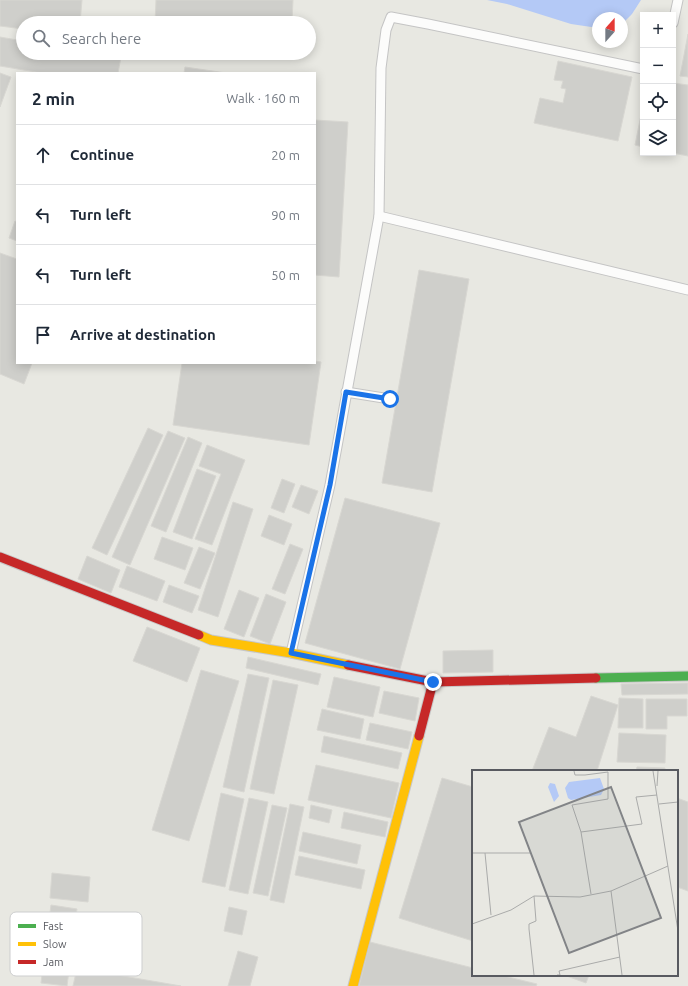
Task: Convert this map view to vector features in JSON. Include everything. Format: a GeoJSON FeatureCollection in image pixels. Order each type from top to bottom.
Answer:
{"type":"FeatureCollection","features":[{"type":"Feature","properties":{"kind":"street"},"geometry":{"type":"LineString","coordinates":[[0,557],[211,640],[291,653],[433,682],[688,676]]}},
{"type":"Feature","properties":{"kind":"street"},"geometry":{"type":"LineString","coordinates":[[353,986],[433,682]]}},
{"type":"Feature","properties":{"kind":"lane"},"geometry":{"type":"LineString","coordinates":[[675,12],[678,0]]}},
{"type":"Feature","properties":{"kind":"lane"},"geometry":{"type":"LineString","coordinates":[[291,653],[330,485],[379,216],[381,68],[386,30],[391,17],[640,68]]}},
{"type":"Feature","properties":{"kind":"lane"},"geometry":{"type":"LineString","coordinates":[[379,216],[688,290]]}},
{"type":"Feature","properties":{"kind":"lane"},"geometry":{"type":"LineString","coordinates":[[346,392],[390,399]]}},
{"type":"Feature","properties":{"kind":"water"},"geometry":{"type":"Polygon","coordinates":[[[487,0],[641,0],[628,18],[628,12],[592,12],[592,27],[571,24],[507,4],[487,0]]]}},
{"type":"Feature","properties":{"kind":"building"},"geometry":{"type":"Polygon","coordinates":[[[0,0],[82,0],[81,16],[16,16],[16,28],[0,26],[0,0]]]}},
{"type":"Feature","properties":{"kind":"building"},"geometry":{"type":"Polygon","coordinates":[[[156,0],[293,0],[292,16],[155,16],[156,0]]]}},
{"type":"Feature","properties":{"kind":"building"},"geometry":{"type":"Polygon","coordinates":[[[688,34],[688,77],[680,76],[688,34]]]}},
{"type":"Feature","properties":{"kind":"building"},"geometry":{"type":"Polygon","coordinates":[[[0,37],[16,40],[16,60],[120,60],[118,72],[36,72],[0,66],[0,37]]]}},
{"type":"Feature","properties":{"kind":"building"},"geometry":{"type":"Polygon","coordinates":[[[558,61],[632,77],[618,141],[534,123],[540,98],[563,103],[566,89],[561,88],[563,81],[554,80],[558,61]]]}},
{"type":"Feature","properties":{"kind":"building"},"geometry":{"type":"Polygon","coordinates":[[[185,67],[219,72],[184,72],[185,67]]]}},
{"type":"Feature","properties":{"kind":"building"},"geometry":{"type":"Polygon","coordinates":[[[0,73],[11,77],[0,107],[0,73]]]}},
{"type":"Feature","properties":{"kind":"building"},"geometry":{"type":"Polygon","coordinates":[[[676,83],[688,85],[688,156],[676,154],[676,83]]]}},
{"type":"Feature","properties":{"kind":"building"},"geometry":{"type":"Polygon","coordinates":[[[316,120],[348,122],[339,277],[316,275],[316,120]]]}},
{"type":"Feature","properties":{"kind":"building"},"geometry":{"type":"Polygon","coordinates":[[[640,120],[640,146],[635,145],[640,120]]]}},
{"type":"Feature","properties":{"kind":"building"},"geometry":{"type":"Polygon","coordinates":[[[15,221],[16,241],[9,238],[15,221]]]}},
{"type":"Feature","properties":{"kind":"building"},"geometry":{"type":"Polygon","coordinates":[[[0,253],[16,259],[16,364],[32,364],[24,384],[0,374],[0,253]]]}},
{"type":"Feature","properties":{"kind":"building"},"geometry":{"type":"Polygon","coordinates":[[[419,270],[469,279],[432,492],[382,483],[419,270]]]}},
{"type":"Feature","properties":{"kind":"building"},"geometry":{"type":"Polygon","coordinates":[[[316,361],[321,362],[309,445],[173,425],[182,364],[316,364],[316,361]]]}},
{"type":"Feature","properties":{"kind":"building"},"geometry":{"type":"Polygon","coordinates":[[[148,428],[163,435],[107,555],[92,548],[148,428]]]}},
{"type":"Feature","properties":{"kind":"building"},"geometry":{"type":"Polygon","coordinates":[[[168,431],[185,438],[130,565],[112,557],[168,431]]]}},
{"type":"Feature","properties":{"kind":"building"},"geometry":{"type":"Polygon","coordinates":[[[188,437],[202,443],[166,532],[151,526],[188,437]]]}},
{"type":"Feature","properties":{"kind":"building"},"geometry":{"type":"Polygon","coordinates":[[[207,445],[245,460],[212,545],[195,539],[221,474],[199,466],[207,445]]]}},
{"type":"Feature","properties":{"kind":"building"},"geometry":{"type":"Polygon","coordinates":[[[197,469],[216,476],[192,539],[173,532],[197,469]]]}},
{"type":"Feature","properties":{"kind":"building"},"geometry":{"type":"Polygon","coordinates":[[[282,479],[295,484],[284,513],[271,508],[282,479]]]}},
{"type":"Feature","properties":{"kind":"building"},"geometry":{"type":"Polygon","coordinates":[[[301,485],[318,491],[309,514],[292,507],[301,485]]]}},
{"type":"Feature","properties":{"kind":"building"},"geometry":{"type":"Polygon","coordinates":[[[345,498],[440,523],[400,669],[305,643],[345,498]]]}},
{"type":"Feature","properties":{"kind":"building"},"geometry":{"type":"Polygon","coordinates":[[[233,502],[253,509],[218,617],[198,610],[233,502]]]}},
{"type":"Feature","properties":{"kind":"building"},"geometry":{"type":"Polygon","coordinates":[[[269,515],[292,524],[284,545],[261,536],[269,515]]]}},
{"type":"Feature","properties":{"kind":"building"},"geometry":{"type":"Polygon","coordinates":[[[162,537],[193,548],[185,570],[154,559],[162,537]]]}},
{"type":"Feature","properties":{"kind":"building"},"geometry":{"type":"Polygon","coordinates":[[[290,544],[303,549],[285,594],[272,589],[290,544]]]}},
{"type":"Feature","properties":{"kind":"building"},"geometry":{"type":"Polygon","coordinates":[[[199,547],[215,553],[200,589],[184,583],[199,547]]]}},
{"type":"Feature","properties":{"kind":"building"},"geometry":{"type":"Polygon","coordinates":[[[87,556],[120,570],[111,593],[78,579],[87,556]]]}},
{"type":"Feature","properties":{"kind":"building"},"geometry":{"type":"Polygon","coordinates":[[[127,566],[165,581],[157,601],[119,587],[127,566]]]}},
{"type":"Feature","properties":{"kind":"building"},"geometry":{"type":"Polygon","coordinates":[[[169,585],[199,596],[192,613],[163,602],[169,585]]]}},
{"type":"Feature","properties":{"kind":"building"},"geometry":{"type":"Polygon","coordinates":[[[239,590],[259,598],[244,637],[224,629],[239,590]]]}},
{"type":"Feature","properties":{"kind":"building"},"geometry":{"type":"Polygon","coordinates":[[[266,594],[286,602],[270,644],[250,636],[266,594]]]}},
{"type":"Feature","properties":{"kind":"building"},"geometry":{"type":"Polygon","coordinates":[[[147,627],[200,648],[187,682],[133,661],[147,627]]]}},
{"type":"Feature","properties":{"kind":"building"},"geometry":{"type":"Polygon","coordinates":[[[493,650],[493,672],[443,673],[443,651],[493,650]]]}},
{"type":"Feature","properties":{"kind":"building"},"geometry":{"type":"Polygon","coordinates":[[[248,657],[321,674],[318,685],[246,668],[248,657]]]}},
{"type":"Feature","properties":{"kind":"building"},"geometry":{"type":"Polygon","coordinates":[[[201,670],[239,681],[189,841],[152,830],[201,670]]]}},
{"type":"Feature","properties":{"kind":"building"},"geometry":{"type":"Polygon","coordinates":[[[248,674],[269,678],[244,792],[223,787],[248,674]]]}},
{"type":"Feature","properties":{"kind":"building"},"geometry":{"type":"Polygon","coordinates":[[[334,677],[380,687],[373,717],[327,707],[334,677]]]}},
{"type":"Feature","properties":{"kind":"building"},"geometry":{"type":"Polygon","coordinates":[[[273,680],[298,685],[274,794],[250,789],[273,680]]]}},
{"type":"Feature","properties":{"kind":"building"},"geometry":{"type":"Polygon","coordinates":[[[688,683],[688,694],[622,695],[621,684],[688,683]]]}},
{"type":"Feature","properties":{"kind":"building"},"geometry":{"type":"Polygon","coordinates":[[[384,691],[419,698],[415,721],[379,713],[384,691]]]}},
{"type":"Feature","properties":{"kind":"building"},"geometry":{"type":"Polygon","coordinates":[[[591,696],[618,705],[597,770],[532,770],[549,727],[576,737],[591,696]]]}},
{"type":"Feature","properties":{"kind":"building"},"geometry":{"type":"Polygon","coordinates":[[[619,698],[643,699],[643,728],[618,728],[619,698]]]}},
{"type":"Feature","properties":{"kind":"building"},"geometry":{"type":"Polygon","coordinates":[[[646,699],[687,699],[687,716],[667,716],[667,729],[646,729],[646,699]]]}},
{"type":"Feature","properties":{"kind":"building"},"geometry":{"type":"Polygon","coordinates":[[[322,709],[364,719],[360,739],[317,730],[322,709]]]}},
{"type":"Feature","properties":{"kind":"building"},"geometry":{"type":"Polygon","coordinates":[[[370,723],[412,732],[408,749],[366,740],[370,723]]]}},
{"type":"Feature","properties":{"kind":"building"},"geometry":{"type":"Polygon","coordinates":[[[619,733],[666,735],[665,763],[617,762],[619,733]]]}},
{"type":"Feature","properties":{"kind":"building"},"geometry":{"type":"Polygon","coordinates":[[[324,736],[402,753],[398,769],[321,752],[324,736]]]}},
{"type":"Feature","properties":{"kind":"building"},"geometry":{"type":"Polygon","coordinates":[[[316,765],[399,783],[391,818],[308,800],[316,765]]]}},
{"type":"Feature","properties":{"kind":"building"},"geometry":{"type":"Polygon","coordinates":[[[637,767],[665,768],[665,770],[636,770],[637,767]]]}},
{"type":"Feature","properties":{"kind":"building"},"geometry":{"type":"Polygon","coordinates":[[[442,778],[472,787],[472,941],[399,918],[442,778]]]}},
{"type":"Feature","properties":{"kind":"building"},"geometry":{"type":"Polygon","coordinates":[[[221,793],[244,799],[225,887],[202,882],[221,793]]]}},
{"type":"Feature","properties":{"kind":"building"},"geometry":{"type":"Polygon","coordinates":[[[249,798],[268,802],[248,894],[229,890],[249,798]]]}},
{"type":"Feature","properties":{"kind":"building"},"geometry":{"type":"Polygon","coordinates":[[[678,798],[688,802],[688,891],[678,887],[678,798]]]}},
{"type":"Feature","properties":{"kind":"building"},"geometry":{"type":"Polygon","coordinates":[[[290,804],[304,807],[284,903],[270,900],[290,804]]]}},
{"type":"Feature","properties":{"kind":"building"},"geometry":{"type":"Polygon","coordinates":[[[272,805],[287,808],[268,896],[253,893],[272,805]]]}},
{"type":"Feature","properties":{"kind":"building"},"geometry":{"type":"Polygon","coordinates":[[[311,805],[332,810],[329,823],[309,818],[311,805]]]}},
{"type":"Feature","properties":{"kind":"building"},"geometry":{"type":"Polygon","coordinates":[[[344,812],[388,822],[385,837],[341,828],[344,812]]]}},
{"type":"Feature","properties":{"kind":"building"},"geometry":{"type":"Polygon","coordinates":[[[303,832],[361,845],[357,864],[299,851],[303,832]]]}},
{"type":"Feature","properties":{"kind":"building"},"geometry":{"type":"Polygon","coordinates":[[[299,856],[365,870],[361,889],[295,875],[299,856]]]}},
{"type":"Feature","properties":{"kind":"building"},"geometry":{"type":"Polygon","coordinates":[[[52,873],[90,877],[88,902],[50,898],[52,873]]]}},
{"type":"Feature","properties":{"kind":"building"},"geometry":{"type":"Polygon","coordinates":[[[51,905],[77,909],[77,912],[50,912],[51,905]]]}},
{"type":"Feature","properties":{"kind":"building"},"geometry":{"type":"Polygon","coordinates":[[[229,907],[247,911],[242,935],[224,931],[229,907]]]}},
{"type":"Feature","properties":{"kind":"building"},"geometry":{"type":"Polygon","coordinates":[[[370,942],[472,968],[472,976],[504,976],[537,984],[536,986],[359,986],[370,942]]]}},
{"type":"Feature","properties":{"kind":"building"},"geometry":{"type":"Polygon","coordinates":[[[238,951],[258,957],[250,986],[228,986],[238,951]]]}},
{"type":"Feature","properties":{"kind":"building"},"geometry":{"type":"Polygon","coordinates":[[[42,976],[68,976],[67,986],[41,983],[42,976]]]}},
{"type":"Feature","properties":{"kind":"building"},"geometry":{"type":"Polygon","coordinates":[[[75,976],[123,976],[181,986],[73,986],[75,976]]]}},
{"type":"Feature","properties":{"kind":"building"},"geometry":{"type":"Polygon","coordinates":[[[567,976],[589,976],[586,983],[567,976]]]}},
{"type":"Feature","properties":{"kind":"traffic: fast"},"geometry":{"type":"LineString","coordinates":[[596,678],[688,676]]}},
{"type":"Feature","properties":{"kind":"traffic: slow"},"geometry":{"type":"LineString","coordinates":[[199,635],[211,640],[291,653],[348,665]]}},
{"type":"Feature","properties":{"kind":"traffic: slow"},"geometry":{"type":"LineString","coordinates":[[353,986],[419,736]]}},
{"type":"Feature","properties":{"kind":"traffic: jam"},"geometry":{"type":"LineString","coordinates":[[0,557],[199,635]]}},
{"type":"Feature","properties":{"kind":"traffic: jam"},"geometry":{"type":"LineString","coordinates":[[348,665],[433,682],[596,678]]}},
{"type":"Feature","properties":{"kind":"traffic: jam"},"geometry":{"type":"LineString","coordinates":[[419,736],[433,682]]}},
{"type":"Feature","properties":{"kind":"route"},"geometry":{"type":"LineString","coordinates":[[390,399],[346,392],[330,485],[291,653],[433,682]]}}]}
